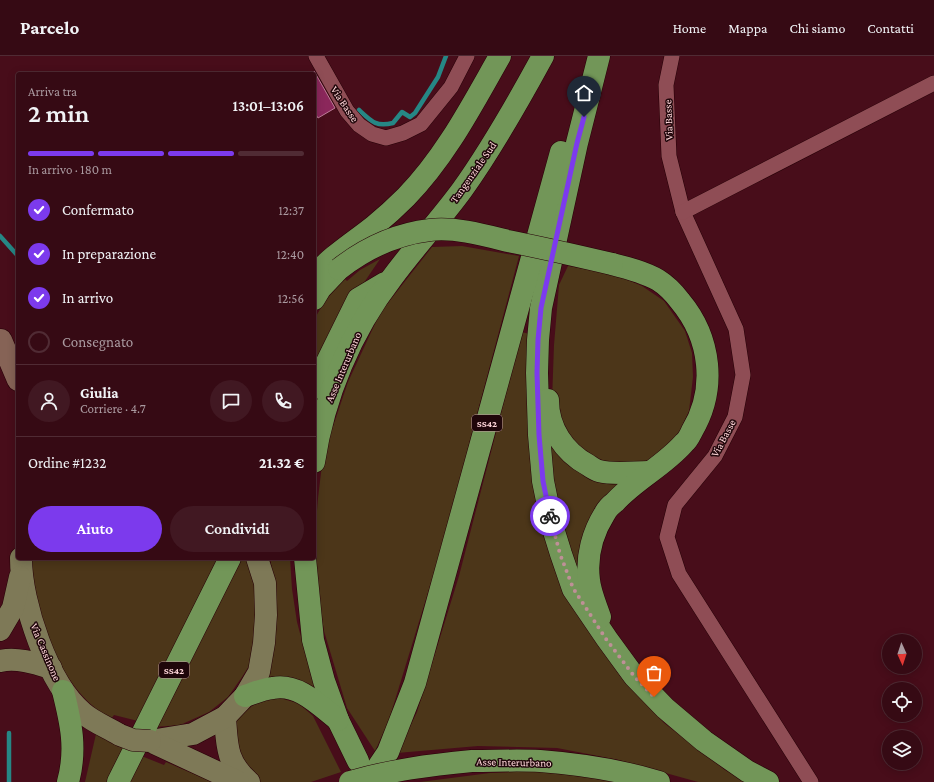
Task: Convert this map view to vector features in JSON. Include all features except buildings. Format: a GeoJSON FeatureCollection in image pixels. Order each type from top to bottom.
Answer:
{"type":"FeatureCollection","features":[{"type":"Feature","properties":{"kind":"highway"},"geometry":{"type":"LineString","coordinates":[[316,274],[341,251],[375,225],[406,197],[430,170],[455,135],[500,56]]}},
{"type":"Feature","properties":{"kind":"highway","name":"Tangenziale Sud"},"geometry":{"type":"LineString","coordinates":[[391,279],[466,184],[492,145],[543,56]]}},
{"type":"Feature","properties":{"kind":"highway","name":"SS42"},"geometry":{"type":"LineString","coordinates":[[370,782],[388,752],[415,683],[587,56]]}},
{"type":"Feature","properties":{"kind":"highway"},"geometry":{"type":"LineString","coordinates":[[599,56],[577,143],[541,308],[538,340],[537,373],[539,435],[543,481],[556,539],[573,588],[606,639],[634,676],[664,708],[704,741],[747,771],[768,782]]}},
{"type":"Feature","properties":{"kind":"highway"},"geometry":{"type":"LineString","coordinates":[[316,296],[320,289],[339,269],[355,257],[376,245],[403,235],[432,229],[464,231],[612,264],[640,272],[658,281],[673,293],[688,311],[700,334],[707,361],[707,389],[700,418],[685,442],[667,460],[648,472],[624,492],[605,512],[594,535],[589,555],[589,580],[606,639]]}},
{"type":"Feature","properties":{"kind":"highway"},"geometry":{"type":"LineString","coordinates":[[550,268],[551,308],[547,379],[548,404],[553,426],[559,439],[570,453],[599,471],[648,472]]}},
{"type":"Feature","properties":{"kind":"highway"},"geometry":{"type":"LineString","coordinates":[[316,384],[358,299],[391,279]]}},
{"type":"Feature","properties":{"kind":"highway","name":"Asse Interurbano"},"geometry":{"type":"LineString","coordinates":[[316,452],[325,408],[339,370],[361,325],[391,279]]}},
{"type":"Feature","properties":{"kind":"highway","name":"SS42"},"geometry":{"type":"LineString","coordinates":[[118,782],[229,560]]}},
{"type":"Feature","properties":{"kind":"highway"},"geometry":{"type":"LineString","coordinates":[[305,560],[313,640],[324,681],[338,720],[370,782]]}},
{"type":"Feature","properties":{"kind":"highway"},"geometry":{"type":"LineString","coordinates":[[245,696],[274,687],[287,687],[303,693],[338,720]]}},
{"type":"Feature","properties":{"kind":"highway"},"geometry":{"type":"LineString","coordinates":[[63,691],[70,721],[73,755],[68,782]]}},
{"type":"Feature","properties":{"kind":"highway","name":"Asse Interurbano"},"geometry":{"type":"LineString","coordinates":[[350,782],[372,775],[423,766],[472,761],[539,761],[580,765],[620,772],[659,782]]}},
{"type":"Feature","properties":{"kind":"main road"},"geometry":{"type":"LineString","coordinates":[[1,339],[16,358]]}},
{"type":"Feature","properties":{"kind":"main road"},"geometry":{"type":"LineString","coordinates":[[1,339],[16,375]]}},
{"type":"Feature","properties":{"kind":"main road","name":"Via Cassinone"},"geometry":{"type":"LineString","coordinates":[[21,565],[34,628],[51,668],[63,691],[84,714],[120,735],[134,740],[150,741],[193,734],[225,717],[245,696],[259,672],[264,643],[266,615],[265,583],[258,560]]}},
{"type":"Feature","properties":{"kind":"main road"},"geometry":{"type":"LineString","coordinates":[[0,630],[12,608],[21,565]]}},
{"type":"Feature","properties":{"kind":"main road"},"geometry":{"type":"LineString","coordinates":[[0,661],[7,659],[32,662],[51,668]]}},
{"type":"Feature","properties":{"kind":"main road"},"geometry":{"type":"LineString","coordinates":[[225,717],[226,739],[231,760],[238,773],[249,782]]}},
{"type":"Feature","properties":{"kind":"main road","name":"Via Cassinone"},"geometry":{"type":"LineString","coordinates":[[150,741],[238,782]]}},
{"type":"Feature","properties":{"kind":"street","name":"Via Basse"},"geometry":{"type":"LineString","coordinates":[[316,56],[347,111],[359,125],[372,134],[386,138],[403,133],[421,124],[451,87],[467,56]]}},
{"type":"Feature","properties":{"kind":"street","name":"Via Basse"},"geometry":{"type":"LineString","coordinates":[[672,56],[666,85],[669,156],[683,212],[736,329],[743,375],[734,417],[715,456],[676,505],[667,537],[679,574],[811,782]]}},
{"type":"Feature","properties":{"kind":"street"},"geometry":{"type":"LineString","coordinates":[[683,212],[934,83]]}},
{"type":"Feature","properties":{"kind":"shaded area"},"geometry":{"type":"Polygon","coordinates":[[[462,246],[519,256],[441,550],[388,723],[375,751],[347,708],[324,631],[313,563],[313,560],[316,560],[318,498],[323,456],[348,382],[380,313],[432,247],[462,246]]]}},
{"type":"Feature","properties":{"kind":"shaded area"},"geometry":{"type":"Polygon","coordinates":[[[380,259],[344,312],[316,368],[316,317],[320,309],[344,278],[347,281],[360,270],[380,259]]]}},
{"type":"Feature","properties":{"kind":"shaded area"},"geometry":{"type":"Polygon","coordinates":[[[568,266],[616,275],[642,286],[664,301],[685,331],[692,353],[693,377],[689,411],[677,437],[656,458],[634,465],[603,465],[562,436],[552,401],[554,345],[559,285],[568,266]]]}},
{"type":"Feature","properties":{"kind":"shaded area"},"geometry":{"type":"Polygon","coordinates":[[[522,332],[533,335],[526,372],[575,610],[620,676],[664,723],[725,770],[747,782],[698,782],[619,760],[557,748],[478,746],[397,753],[417,712],[459,576],[522,332]]]}},
{"type":"Feature","properties":{"kind":"shaded area"},"geometry":{"type":"Polygon","coordinates":[[[550,440],[625,483],[577,574],[556,518],[550,440]]]}},
{"type":"Feature","properties":{"kind":"shaded area"},"geometry":{"type":"Polygon","coordinates":[[[31,560],[219,560],[138,721],[114,715],[111,719],[92,705],[77,689],[64,670],[53,649],[38,604],[31,560]]]}},
{"type":"Feature","properties":{"kind":"shaded area"},"geometry":{"type":"Polygon","coordinates":[[[240,560],[248,560],[258,590],[254,658],[228,697],[209,712],[180,725],[155,727],[240,560]]]}},
{"type":"Feature","properties":{"kind":"shaded area"},"geometry":{"type":"Polygon","coordinates":[[[270,560],[290,560],[292,589],[297,622],[316,693],[265,681],[275,587],[270,560]]]}},
{"type":"Feature","properties":{"kind":"shaded area"},"geometry":{"type":"Polygon","coordinates":[[[279,698],[298,703],[313,716],[341,772],[311,782],[258,782],[252,779],[232,734],[238,718],[252,706],[264,700],[279,698]]]}},
{"type":"Feature","properties":{"kind":"shaded area"},"geometry":{"type":"Polygon","coordinates":[[[96,734],[125,748],[108,782],[85,782],[96,734]]]}},
{"type":"Feature","properties":{"kind":"shaded area"},"geometry":{"type":"Polygon","coordinates":[[[139,755],[164,765],[166,762],[212,782],[125,782],[139,755]]]}},
{"type":"Feature","properties":{"kind":"shaded area"},"geometry":{"type":"Polygon","coordinates":[[[537,771],[593,777],[617,782],[420,782],[490,773],[537,771]]]}},
{"type":"Feature","properties":{"kind":"waterway"},"geometry":{"type":"LineString","coordinates":[[359,110],[378,124],[393,123],[402,112],[410,117],[415,113],[438,77],[446,56]]}},
{"type":"Feature","properties":{"kind":"waterway"},"geometry":{"type":"LineString","coordinates":[[0,236],[16,254]]}},
{"type":"Feature","properties":{"kind":"waterway"},"geometry":{"type":"LineString","coordinates":[[9,733],[9,782]]}},
{"type":"Feature","properties":{"kind":"way so far"},"geometry":{"type":"LineString","coordinates":[[550,516],[560,554],[573,588],[606,639],[634,676],[654,697]]}},
{"type":"Feature","properties":{"kind":"route"},"geometry":{"type":"LineString","coordinates":[[550,516],[543,481],[539,435],[537,373],[538,340],[541,308],[584,117]]}}]}
